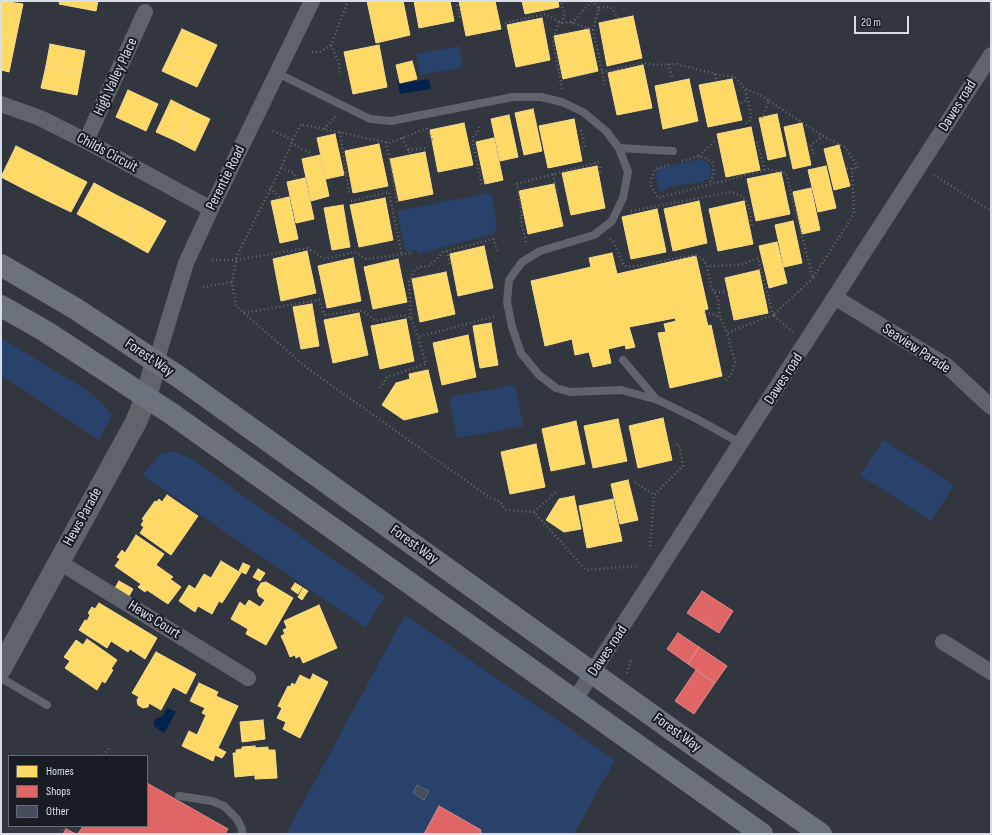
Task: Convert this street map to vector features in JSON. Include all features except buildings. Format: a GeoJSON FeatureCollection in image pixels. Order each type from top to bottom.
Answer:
{"type":"FeatureCollection","features":[{"type":"Feature","properties":{"kind":"main road","name":"Forest Way"},"geometry":{"type":"LineString","coordinates":[[1,265],[76,309],[156,362],[593,672],[696,747],[821,834]]}},
{"type":"Feature","properties":{"kind":"main road"},"geometry":{"type":"LineString","coordinates":[[1,306],[45,331],[146,397],[399,575],[762,834]]}},
{"type":"Feature","properties":{"kind":"street","name":"Perentie Road"},"geometry":{"type":"LineString","coordinates":[[156,362],[186,263],[211,208],[312,1]]}},
{"type":"Feature","properties":{"kind":"street","name":"High Valley Place"},"geometry":{"type":"LineString","coordinates":[[86,141],[145,12]]}},
{"type":"Feature","properties":{"kind":"street","name":"Dawes road"},"geometry":{"type":"LineString","coordinates":[[574,701],[742,444],[991,55]]}},
{"type":"Feature","properties":{"kind":"street","name":"Childs Circuit"},"geometry":{"type":"LineString","coordinates":[[1,104],[40,118],[211,208]]}},
{"type":"Feature","properties":{"kind":"street","name":"Seaview Parade"},"geometry":{"type":"LineString","coordinates":[[836,298],[947,366],[991,407]]}},
{"type":"Feature","properties":{"kind":"street","name":"Hews Parade"},"geometry":{"type":"LineString","coordinates":[[1,668],[136,422],[146,397],[156,362]]}},
{"type":"Feature","properties":{"kind":"street","name":"Hews Court"},"geometry":{"type":"LineString","coordinates":[[59,562],[248,678]]}},
{"type":"Feature","properties":{"kind":"street"},"geometry":{"type":"LineString","coordinates":[[942,642],[991,672]]}},
{"type":"Feature","properties":{"kind":"lane"},"geometry":{"type":"LineString","coordinates":[[277,73],[370,118],[391,121],[513,97],[555,100],[583,112],[606,131],[619,148],[628,172],[624,198],[612,221],[594,235],[540,251],[522,262],[509,280],[507,302],[512,327],[522,353],[539,375],[556,388],[570,392],[621,390],[658,400],[698,419],[742,444]]}},
{"type":"Feature","properties":{"kind":"lane"},"geometry":{"type":"LineString","coordinates":[[619,148],[673,151]]}},
{"type":"Feature","properties":{"kind":"lane"},"geometry":{"type":"LineString","coordinates":[[623,360],[658,400]]}},
{"type":"Feature","properties":{"kind":"lane"},"geometry":{"type":"LineString","coordinates":[[1,678],[47,705]]}},
{"type":"Feature","properties":{"kind":"lane"},"geometry":{"type":"LineString","coordinates":[[179,796],[212,800],[224,806],[237,819],[242,829],[242,834]]}},
{"type":"Feature","properties":{"kind":"path"},"geometry":{"type":"LineString","coordinates":[[312,52],[320,52],[331,44],[348,1]]}},
{"type":"Feature","properties":{"kind":"path"},"geometry":{"type":"LineString","coordinates":[[456,1],[460,18]]}},
{"type":"Feature","properties":{"kind":"path"},"geometry":{"type":"LineString","coordinates":[[561,1],[564,15],[553,40],[563,91]]}},
{"type":"Feature","properties":{"kind":"path"},"geometry":{"type":"LineString","coordinates":[[572,23],[592,1],[599,8]]}},
{"type":"Feature","properties":{"kind":"path"},"geometry":{"type":"LineString","coordinates":[[599,8],[607,7],[613,9],[618,19]]}},
{"type":"Feature","properties":{"kind":"path"},"geometry":{"type":"LineString","coordinates":[[599,8],[593,30],[605,85]]}},
{"type":"Feature","properties":{"kind":"path"},"geometry":{"type":"LineString","coordinates":[[505,23],[545,14],[561,22],[572,23],[593,30]]}},
{"type":"Feature","properties":{"kind":"path"},"geometry":{"type":"LineString","coordinates":[[331,44],[339,63],[340,74]]}},
{"type":"Feature","properties":{"kind":"path"},"geometry":{"type":"LineString","coordinates":[[602,72],[645,63],[677,64],[715,74],[734,77],[746,89],[764,97],[823,136],[846,148],[858,168],[845,169]]}},
{"type":"Feature","properties":{"kind":"path"},"geometry":{"type":"LineString","coordinates":[[668,64],[673,79]]}},
{"type":"Feature","properties":{"kind":"path"},"geometry":{"type":"LineString","coordinates":[[715,74],[716,80]]}},
{"type":"Feature","properties":{"kind":"path"},"geometry":{"type":"LineString","coordinates":[[744,126],[751,120],[746,89]]}},
{"type":"Feature","properties":{"kind":"path"},"geometry":{"type":"LineString","coordinates":[[740,103],[748,99]]}},
{"type":"Feature","properties":{"kind":"path"},"geometry":{"type":"LineString","coordinates":[[762,118],[769,101]]}},
{"type":"Feature","properties":{"kind":"path"},"geometry":{"type":"LineString","coordinates":[[324,129],[337,114]]}},
{"type":"Feature","properties":{"kind":"path"},"geometry":{"type":"LineString","coordinates":[[479,127],[477,134],[473,136],[473,143],[482,186]]}},
{"type":"Feature","properties":{"kind":"path"},"geometry":{"type":"LineString","coordinates":[[427,128],[432,140]]}},
{"type":"Feature","properties":{"kind":"path"},"geometry":{"type":"LineString","coordinates":[[581,130],[585,147],[581,149]]}},
{"type":"Feature","properties":{"kind":"path"},"geometry":{"type":"LineString","coordinates":[[272,131],[293,140],[236,260],[232,282],[236,306],[307,368],[489,497],[498,501],[506,510],[534,512],[586,570],[636,566]]}},
{"type":"Feature","properties":{"kind":"path"},"geometry":{"type":"LineString","coordinates":[[340,132],[349,193]]}},
{"type":"Feature","properties":{"kind":"path"},"geometry":{"type":"LineString","coordinates":[[475,135],[480,138]]}},
{"type":"Feature","properties":{"kind":"path"},"geometry":{"type":"LineString","coordinates":[[814,154],[811,145],[823,136]]}},
{"type":"Feature","properties":{"kind":"path"},"geometry":{"type":"LineString","coordinates":[[402,138],[411,155]]}},
{"type":"Feature","properties":{"kind":"path"},"geometry":{"type":"LineString","coordinates":[[386,142],[398,206]]}},
{"type":"Feature","properties":{"kind":"path"},"geometry":{"type":"LineString","coordinates":[[714,142],[699,156],[655,169],[650,184],[658,198],[769,168],[786,173],[812,278]]}},
{"type":"Feature","properties":{"kind":"path"},"geometry":{"type":"LineString","coordinates":[[757,142],[765,170]]}},
{"type":"Feature","properties":{"kind":"path"},"geometry":{"type":"LineString","coordinates":[[291,143],[310,153],[311,157]]}},
{"type":"Feature","properties":{"kind":"path"},"geometry":{"type":"LineString","coordinates":[[408,150],[427,148]]}},
{"type":"Feature","properties":{"kind":"path"},"geometry":{"type":"LineString","coordinates":[[699,156],[713,163],[714,172],[710,184]]}},
{"type":"Feature","properties":{"kind":"path"},"geometry":{"type":"LineString","coordinates":[[526,242],[520,216],[522,214],[517,184],[599,162]]}},
{"type":"Feature","properties":{"kind":"path"},"geometry":{"type":"LineString","coordinates":[[600,167],[600,172]]}},
{"type":"Feature","properties":{"kind":"path"},"geometry":{"type":"LineString","coordinates":[[920,167],[991,211]]}},
{"type":"Feature","properties":{"kind":"path"},"geometry":{"type":"LineString","coordinates":[[281,168],[294,173],[296,180]]}},
{"type":"Feature","properties":{"kind":"path"},"geometry":{"type":"LineString","coordinates":[[728,333],[773,315],[812,278],[854,214],[852,168]]}},
{"type":"Feature","properties":{"kind":"path"},"geometry":{"type":"LineString","coordinates":[[553,174],[557,191]]}},
{"type":"Feature","properties":{"kind":"path"},"geometry":{"type":"LineString","coordinates":[[270,188],[282,199]]}},
{"type":"Feature","properties":{"kind":"path"},"geometry":{"type":"LineString","coordinates":[[351,201],[389,192],[402,254]]}},
{"type":"Feature","properties":{"kind":"path"},"geometry":{"type":"LineString","coordinates":[[624,212],[731,192],[742,196],[749,206],[752,225]]}},
{"type":"Feature","properties":{"kind":"path"},"geometry":{"type":"LineString","coordinates":[[607,237],[613,242],[624,266],[694,255],[702,258],[707,266],[714,292],[718,299],[720,317],[728,333],[735,362],[732,373],[726,380]]}},
{"type":"Feature","properties":{"kind":"path"},"geometry":{"type":"LineString","coordinates":[[380,388],[387,377],[426,364],[411,318],[409,282],[414,271],[419,267],[430,266],[439,255],[447,251],[494,239],[497,251]]}},
{"type":"Feature","properties":{"kind":"path"},"geometry":{"type":"LineString","coordinates":[[212,260],[236,260],[307,248],[325,259],[355,252],[366,259],[413,253]]}},
{"type":"Feature","properties":{"kind":"path"},"geometry":{"type":"LineString","coordinates":[[447,251],[450,264]]}},
{"type":"Feature","properties":{"kind":"path"},"geometry":{"type":"LineString","coordinates":[[707,266],[740,265],[758,258],[773,315],[793,332]]}},
{"type":"Feature","properties":{"kind":"path"},"geometry":{"type":"LineString","coordinates":[[202,287],[232,282]]}},
{"type":"Feature","properties":{"kind":"path"},"geometry":{"type":"LineString","coordinates":[[714,292],[728,292]]}},
{"type":"Feature","properties":{"kind":"path"},"geometry":{"type":"LineString","coordinates":[[244,313],[319,300],[325,315],[358,310],[366,313],[376,321],[404,315],[411,318]]}},
{"type":"Feature","properties":{"kind":"path"},"geometry":{"type":"LineString","coordinates":[[705,312],[720,317]]}},
{"type":"Feature","properties":{"kind":"path"},"geometry":{"type":"LineString","coordinates":[[418,337],[509,313]]}},
{"type":"Feature","properties":{"kind":"path"},"geometry":{"type":"LineString","coordinates":[[650,546],[654,495],[683,466],[679,444],[673,445]]}},
{"type":"Feature","properties":{"kind":"path"},"geometry":{"type":"LineString","coordinates":[[635,482],[654,495]]}},
{"type":"Feature","properties":{"kind":"path"},"geometry":{"type":"LineString","coordinates":[[534,512],[556,491]]}},
{"type":"Feature","properties":{"kind":"path"},"geometry":{"type":"LineString","coordinates":[[105,755],[109,748]]}},
{"type":"Feature","properties":{"kind":"shaded area"},"geometry":{"type":"Polygon","coordinates":[[[459,46],[463,67],[420,75],[416,54],[459,46]]]}},
{"type":"Feature","properties":{"kind":"shaded area"},"geometry":{"type":"Polygon","coordinates":[[[429,79],[431,89],[400,94],[398,84],[429,79]]]}},
{"type":"Feature","properties":{"kind":"shaded area"},"geometry":{"type":"Polygon","coordinates":[[[700,159],[709,164],[712,174],[708,179],[697,183],[669,187],[659,193],[656,176],[658,168],[700,159]]]}},
{"type":"Feature","properties":{"kind":"shaded area"},"geometry":{"type":"Polygon","coordinates":[[[487,193],[492,195],[497,226],[493,234],[418,254],[417,250],[408,252],[405,250],[397,211],[487,193]]]}},
{"type":"Feature","properties":{"kind":"shaded area"},"geometry":{"type":"Polygon","coordinates":[[[1,338],[82,387],[100,401],[112,415],[99,440],[1,375],[1,338]]]}},
{"type":"Feature","properties":{"kind":"shaded area"},"geometry":{"type":"Polygon","coordinates":[[[515,385],[523,426],[457,438],[449,397],[515,385]]]}},
{"type":"Feature","properties":{"kind":"shaded area"},"geometry":{"type":"Polygon","coordinates":[[[883,440],[954,485],[931,521],[860,475],[883,440]]]}},
{"type":"Feature","properties":{"kind":"shaded area"},"geometry":{"type":"Polygon","coordinates":[[[175,452],[190,458],[385,596],[366,628],[142,475],[161,453],[175,452]]]}},
{"type":"Feature","properties":{"kind":"shaded area"},"geometry":{"type":"Polygon","coordinates":[[[405,615],[615,760],[574,834],[286,834],[405,615]]]}},
{"type":"Feature","properties":{"kind":"shaded area"},"geometry":{"type":"Polygon","coordinates":[[[167,708],[176,712],[164,733],[154,726],[154,722],[155,719],[163,716],[167,708]]]}}]}
